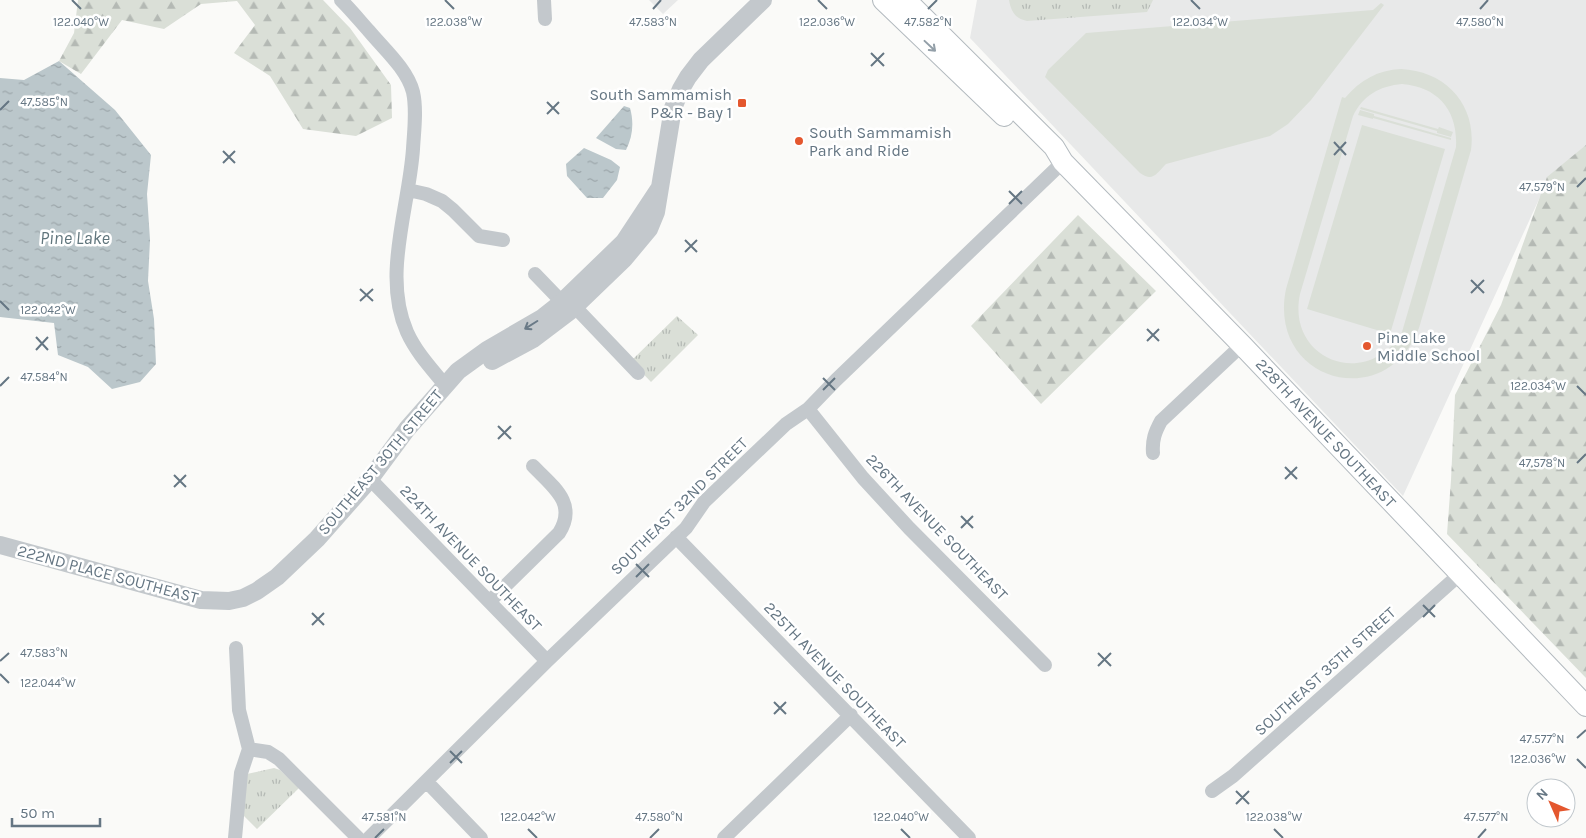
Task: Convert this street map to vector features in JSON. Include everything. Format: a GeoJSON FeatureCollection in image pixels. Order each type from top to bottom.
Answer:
{"type":"FeatureCollection","features":[{"type":"Feature","properties":{"kind":"main road","name":"228TH AVENUE SOUTHEAST"},"geometry":{"type":"LineString","coordinates":[[883,0],[1047,156],[1063,162]]}},
{"type":"Feature","properties":{"kind":"main road","name":"228TH AVENUE SOUTHEAST"},"geometry":{"type":"LineString","coordinates":[[906,0],[1054,147],[1063,162],[1242,345],[1459,575],[1586,706]]}},
{"type":"Feature","properties":{"kind":"street"},"geometry":{"type":"LineString","coordinates":[[341,0],[399,66],[413,92],[415,116],[412,163],[396,279],[401,311],[407,332],[420,355],[445,385],[463,379],[550,328],[569,304],[624,259],[649,230],[656,212],[673,108],[680,89],[701,60],[763,0]]}},
{"type":"Feature","properties":{"kind":"street"},"geometry":{"type":"LineString","coordinates":[[544,0],[545,19]]}},
{"type":"Feature","properties":{"kind":"street","name":"SOUTHEAST 32ND STREET"},"geometry":{"type":"LineString","coordinates":[[369,838],[692,521],[704,502],[786,424],[808,409],[1063,162]]}},
{"type":"Feature","properties":{"kind":"street"},"geometry":{"type":"LineString","coordinates":[[408,190],[426,194],[442,201],[479,236],[503,240]]}},
{"type":"Feature","properties":{"kind":"street"},"geometry":{"type":"LineString","coordinates":[[535,274],[569,304],[638,373]]}},
{"type":"Feature","properties":{"kind":"street"},"geometry":{"type":"LineString","coordinates":[[1152,453],[1152,442],[1161,421],[1242,345]]}},
{"type":"Feature","properties":{"kind":"street","name":"SOUTHEAST 30TH STREET"},"geometry":{"type":"LineString","coordinates":[[294,561],[317,539],[370,479],[407,429],[445,385]]}},
{"type":"Feature","properties":{"kind":"street","name":"226TH AVENUE SOUTHEAST"},"geometry":{"type":"LineString","coordinates":[[808,409],[876,492],[1046,665]]}},
{"type":"Feature","properties":{"kind":"street"},"geometry":{"type":"LineString","coordinates":[[490,600],[558,533],[564,524],[565,506],[561,497],[532,466]]}},
{"type":"Feature","properties":{"kind":"street","name":"224TH AVENUE SOUTHEAST"},"geometry":{"type":"LineString","coordinates":[[370,479],[548,661]]}},
{"type":"Feature","properties":{"kind":"street","name":"225TH AVENUE SOUTHEAST"},"geometry":{"type":"LineString","coordinates":[[676,537],[969,838]]}},
{"type":"Feature","properties":{"kind":"street","name":"222ND PLACE SOUTHEAST"},"geometry":{"type":"LineString","coordinates":[[0,545],[201,600],[215,602],[243,598],[257,591],[277,577],[294,561]]}},
{"type":"Feature","properties":{"kind":"street","name":"SOUTHEAST 35TH STREET"},"geometry":{"type":"LineString","coordinates":[[1212,791],[1233,776],[1459,575]]}},
{"type":"Feature","properties":{"kind":"street"},"geometry":{"type":"LineString","coordinates":[[235,838],[240,773],[249,749],[238,710],[236,648]]}},
{"type":"Feature","properties":{"kind":"street"},"geometry":{"type":"LineString","coordinates":[[724,838],[851,715]]}},
{"type":"Feature","properties":{"kind":"street"},"geometry":{"type":"LineString","coordinates":[[249,749],[260,749],[280,759],[358,838]]}},
{"type":"Feature","properties":{"kind":"street"},"geometry":{"type":"LineString","coordinates":[[427,782],[481,838]]}},
{"type":"Feature","properties":{"kind":"shaded area"},"geometry":{"type":"Polygon","coordinates":[[[649,0],[678,0],[663,14],[649,0]]]}},
{"type":"Feature","properties":{"kind":"shaded area","name":"Pine Lake Middle School"},"geometry":{"type":"Polygon","coordinates":[[[977,0],[1586,0],[1586,150],[1540,197],[1403,496],[970,38],[977,0]]]}},
{"type":"Feature","properties":{"kind":"green space"},"geometry":{"type":"Polygon","coordinates":[[[78,0],[323,0],[350,28],[391,85],[392,118],[356,136],[303,129],[270,76],[234,53],[255,25],[237,1],[201,4],[164,29],[122,20],[81,74],[59,61],[74,33],[78,0]]]}},
{"type":"Feature","properties":{"kind":"green space"},"geometry":{"type":"Polygon","coordinates":[[[1009,0],[1153,0],[1147,12],[1027,21],[1014,14],[1009,0]]]}},
{"type":"Feature","properties":{"kind":"green space"},"geometry":{"type":"Polygon","coordinates":[[[1381,3],[1384,5],[1311,100],[1288,124],[1270,136],[1166,164],[1157,174],[1151,177],[1140,173],[1045,77],[1048,70],[1086,33],[1373,10],[1381,3]]]}},
{"type":"Feature","properties":{"kind":"green space"},"geometry":{"type":"Polygon","coordinates":[[[1393,70],[1417,71],[1432,76],[1455,93],[1469,119],[1472,134],[1471,150],[1419,328],[1403,355],[1382,372],[1357,378],[1333,376],[1311,365],[1294,346],[1285,321],[1286,289],[1342,97],[1345,98],[1370,77],[1393,70]],[[1402,84],[1379,89],[1362,102],[1353,116],[1300,294],[1299,317],[1305,336],[1317,351],[1333,360],[1351,363],[1369,360],[1387,350],[1402,332],[1456,147],[1456,134],[1453,122],[1443,103],[1435,95],[1415,86],[1402,84]]]}},
{"type":"Feature","properties":{"kind":"green space"},"geometry":{"type":"Polygon","coordinates":[[[1361,107],[1453,132],[1451,137],[1437,133],[1437,131],[1360,109],[1361,107]]]}},
{"type":"Feature","properties":{"kind":"green space"},"geometry":{"type":"Polygon","coordinates":[[[1360,110],[1374,114],[1374,116],[1451,138],[1451,140],[1358,115],[1360,110]]]}},
{"type":"Feature","properties":{"kind":"green space"},"geometry":{"type":"Polygon","coordinates":[[[1362,125],[1445,149],[1390,334],[1307,309],[1362,125]]]}},
{"type":"Feature","properties":{"kind":"green space"},"geometry":{"type":"Polygon","coordinates":[[[1586,145],[1586,678],[1447,534],[1455,395],[1501,305],[1547,177],[1586,145]]]}},
{"type":"Feature","properties":{"kind":"green space"},"geometry":{"type":"Polygon","coordinates":[[[1078,215],[1156,291],[1041,404],[971,326],[1078,215]]]}},
{"type":"Feature","properties":{"kind":"green space"},"geometry":{"type":"Polygon","coordinates":[[[677,316],[698,335],[651,382],[631,361],[677,316]]]}},
{"type":"Feature","properties":{"kind":"green space"},"geometry":{"type":"Polygon","coordinates":[[[274,768],[280,770],[299,788],[257,829],[241,811],[247,774],[274,768]]]}},
{"type":"Feature","properties":{"kind":"water","name":"Pine Lake"},"geometry":{"type":"Polygon","coordinates":[[[59,61],[115,110],[151,155],[147,194],[150,240],[148,281],[154,319],[156,364],[140,382],[112,389],[88,367],[58,355],[54,323],[0,317],[0,78],[24,80],[59,61]]]}},
{"type":"Feature","properties":{"kind":"water"},"geometry":{"type":"Polygon","coordinates":[[[624,106],[630,108],[632,118],[630,140],[626,150],[616,149],[596,138],[624,106]]]}},
{"type":"Feature","properties":{"kind":"water"},"geometry":{"type":"Polygon","coordinates":[[[584,148],[611,160],[620,167],[617,180],[603,198],[587,198],[567,176],[566,164],[584,148]]]}},
{"type":"Feature","properties":{"kind":"place","name":"South Sammamish P&R - Bay 1"},"geometry":{"type":"Point","coordinates":[742,103]}},
{"type":"Feature","properties":{"kind":"place","name":"South Sammamish Park and Ride"},"geometry":{"type":"Point","coordinates":[799,141]}},
{"type":"Feature","properties":{"kind":"place","name":"Pine Lake Middle School"},"geometry":{"type":"Point","coordinates":[1367,346]}}]}
